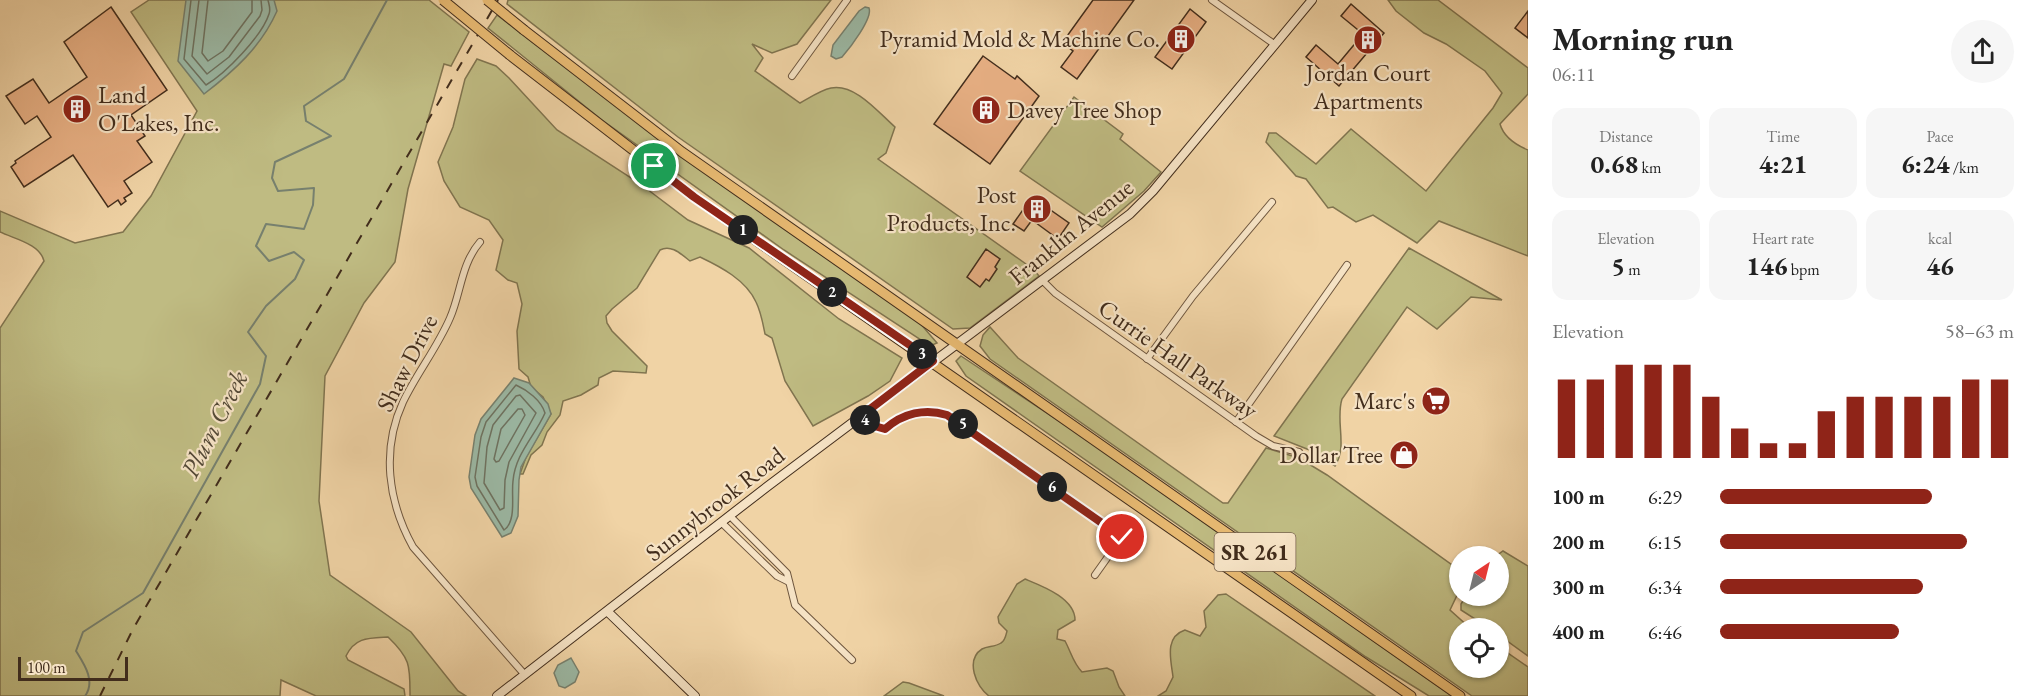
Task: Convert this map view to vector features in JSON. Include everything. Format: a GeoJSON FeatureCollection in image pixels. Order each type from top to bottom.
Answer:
{"type":"FeatureCollection","features":[{"type":"Feature","properties":{"kind":"main road","name":"SR 261"},"geometry":{"type":"LineString","coordinates":[[443,0],[510,55],[694,197],[933,361],[1411,696]]}},
{"type":"Feature","properties":{"kind":"main road","name":"SR 261"},"geometry":{"type":"LineString","coordinates":[[487,0],[682,152],[1460,696]]}},
{"type":"Feature","properties":{"kind":"street"},"geometry":{"type":"LineString","coordinates":[[792,76],[847,0]]}},
{"type":"Feature","properties":{"kind":"street"},"geometry":{"type":"LineString","coordinates":[[1212,0],[1274,44]]}},
{"type":"Feature","properties":{"kind":"street","name":"Franklin Avenue"},"geometry":{"type":"LineString","coordinates":[[958,343],[1043,281],[1140,204],[1312,0]]}},
{"type":"Feature","properties":{"kind":"street"},"geometry":{"type":"LineString","coordinates":[[1147,359],[1192,298],[1272,202]]}},
{"type":"Feature","properties":{"kind":"street","name":"Shaw Drive"},"geometry":{"type":"LineString","coordinates":[[480,242],[467,260],[448,322],[400,411],[391,442],[390,483],[398,514],[413,547],[525,675]]}},
{"type":"Feature","properties":{"kind":"street"},"geometry":{"type":"LineString","coordinates":[[1236,422],[1347,265]]}},
{"type":"Feature","properties":{"kind":"street","name":"Currie Hall Parkway"},"geometry":{"type":"LineString","coordinates":[[1043,281],[1054,293],[1267,443],[1299,452]]}},
{"type":"Feature","properties":{"kind":"street","name":"Sunnybrook Road"},"geometry":{"type":"LineString","coordinates":[[497,696],[958,343]]}},
{"type":"Feature","properties":{"kind":"street"},"geometry":{"type":"LineString","coordinates":[[861,416],[871,425],[885,429],[900,417],[910,414],[931,411],[947,415],[1122,537],[1095,575]]}},
{"type":"Feature","properties":{"kind":"street"},"geometry":{"type":"LineString","coordinates":[[730,516],[783,568],[795,605],[852,660]]}},
{"type":"Feature","properties":{"kind":"street"},"geometry":{"type":"LineString","coordinates":[[722,523],[777,576],[789,582]]}},
{"type":"Feature","properties":{"kind":"street"},"geometry":{"type":"LineString","coordinates":[[608,612],[695,696]]}},
{"type":"Feature","properties":{"kind":"shaded area"},"geometry":{"type":"Polygon","coordinates":[[[149,0],[429,0],[469,32],[451,66],[444,64],[408,189],[395,262],[364,303],[325,376],[319,501],[330,575],[411,632],[458,691],[466,696],[410,696],[408,664],[401,651],[388,637],[369,638],[358,642],[346,656],[348,660],[404,689],[405,696],[316,696],[281,680],[280,696],[0,696],[0,328],[44,261],[38,250],[32,246],[0,232],[0,211],[75,243],[123,232],[151,196],[197,111],[131,12],[149,0]]]}},
{"type":"Feature","properties":{"kind":"shaded area"},"geometry":{"type":"Polygon","coordinates":[[[508,0],[831,0],[797,44],[772,53],[752,44],[763,58],[755,71],[800,103],[831,88],[849,90],[858,94],[895,127],[886,153],[878,159],[1033,269],[1039,276],[970,328],[953,329],[678,137],[507,4],[508,0]]]}},
{"type":"Feature","properties":{"kind":"shaded area"},"geometry":{"type":"Polygon","coordinates":[[[1388,0],[1438,0],[1528,68],[1528,94],[1500,124],[1504,133],[1511,140],[1528,150],[1528,256],[1439,221],[1417,243],[1373,215],[1356,222],[1333,207],[1328,208],[1306,179],[1296,176],[1266,142],[1269,133],[1276,133],[1316,164],[1351,129],[1426,191],[1493,108],[1502,93],[1485,71],[1446,44],[1424,33],[1396,11],[1388,0]]]}},
{"type":"Feature","properties":{"kind":"shaded area"},"geometry":{"type":"Polygon","coordinates":[[[497,15],[679,154],[919,322],[937,343],[930,346],[784,250],[602,120],[488,28],[497,15]]]}},
{"type":"Feature","properties":{"kind":"shaded area"},"geometry":{"type":"Polygon","coordinates":[[[477,59],[496,66],[557,130],[639,183],[688,220],[749,248],[839,319],[902,358],[890,381],[868,396],[813,426],[785,381],[772,338],[765,334],[762,318],[752,294],[724,270],[700,257],[690,261],[676,251],[664,248],[660,250],[637,288],[606,316],[612,331],[647,366],[646,373],[613,371],[599,378],[598,385],[581,395],[563,401],[560,415],[547,432],[542,445],[531,455],[523,474],[520,474],[526,457],[551,414],[543,397],[531,387],[528,377],[519,369],[517,331],[522,304],[517,283],[508,280],[496,270],[503,240],[489,220],[460,207],[444,181],[438,162],[453,127],[465,79],[477,59]]]}},
{"type":"Feature","properties":{"kind":"shaded area"},"geometry":{"type":"Polygon","coordinates":[[[1074,97],[1123,134],[1120,139],[1161,172],[1144,191],[1102,227],[1020,171],[1074,97]]]}},
{"type":"Feature","properties":{"kind":"shaded area"},"geometry":{"type":"Polygon","coordinates":[[[1409,248],[1502,300],[1471,297],[1437,329],[1407,307],[1342,399],[1340,407],[1341,450],[1335,466],[1312,451],[1274,436],[1409,248]]]}},
{"type":"Feature","properties":{"kind":"shaded area"},"geometry":{"type":"Polygon","coordinates":[[[990,327],[1018,358],[1223,503],[1228,503],[1266,448],[1299,458],[1327,475],[1449,563],[1449,606],[1452,606],[1450,610],[1459,618],[1449,618],[1449,678],[1509,678],[1509,654],[1528,667],[1528,696],[1472,696],[990,359],[980,346],[983,335],[990,327]]]}},
{"type":"Feature","properties":{"kind":"shaded area"},"geometry":{"type":"Polygon","coordinates":[[[961,356],[1071,429],[1452,696],[1429,696],[1366,657],[966,376],[956,361],[961,356]]]}},
{"type":"Feature","properties":{"kind":"shaded area"},"geometry":{"type":"Polygon","coordinates":[[[1509,555],[1528,566],[1528,656],[1509,642],[1509,618],[1473,618],[1461,610],[1461,606],[1509,606],[1509,555]]]}},
{"type":"Feature","properties":{"kind":"shaded area"},"geometry":{"type":"Polygon","coordinates":[[[1025,579],[1056,594],[1070,605],[1075,620],[1058,630],[1057,639],[1065,641],[1079,669],[1082,672],[1107,668],[1113,671],[1125,696],[989,696],[984,692],[974,673],[974,660],[982,649],[1001,643],[1005,638],[1007,631],[999,623],[998,617],[1017,584],[1025,579]]]}},
{"type":"Feature","properties":{"kind":"shaded area"},"geometry":{"type":"Polygon","coordinates":[[[1226,594],[1375,696],[1158,696],[1166,691],[1173,677],[1170,650],[1174,638],[1185,630],[1200,636],[1206,627],[1204,611],[1218,595],[1226,594]]]}},
{"type":"Feature","properties":{"kind":"shaded area"},"geometry":{"type":"Polygon","coordinates":[[[903,682],[909,683],[944,696],[884,696],[903,682]]]}},
{"type":"Feature","properties":{"kind":"water"},"geometry":{"type":"Polygon","coordinates":[[[186,0],[274,0],[277,11],[255,47],[204,94],[178,61],[186,0]]]}},
{"type":"Feature","properties":{"kind":"water"},"geometry":{"type":"Polygon","coordinates":[[[865,7],[869,8],[868,19],[855,40],[842,57],[836,59],[831,56],[833,45],[859,11],[865,7]]]}},
{"type":"Feature","properties":{"kind":"water"},"geometry":{"type":"Polygon","coordinates":[[[514,378],[529,383],[548,404],[551,414],[521,467],[518,516],[511,533],[502,537],[471,488],[469,477],[475,435],[481,419],[514,378]]]}},
{"type":"Feature","properties":{"kind":"water"},"geometry":{"type":"Polygon","coordinates":[[[571,658],[579,672],[575,682],[565,688],[559,686],[554,673],[558,665],[571,658]]]}},
{"type":"Feature","properties":{"kind":"building"},"geometry":{"type":"Polygon","coordinates":[[[1093,0],[1134,0],[1077,79],[1061,67],[1073,51],[1062,43],[1093,0]]]}},
{"type":"Feature","properties":{"kind":"building","name":"Jordan Court Apartments"},"geometry":{"type":"Polygon","coordinates":[[[1351,4],[1384,33],[1339,86],[1306,57],[1316,45],[1338,64],[1363,34],[1341,16],[1351,4]]]}},
{"type":"Feature","properties":{"kind":"building","name":"Land O'Lakes, Inc."},"geometry":{"type":"Polygon","coordinates":[[[111,7],[167,90],[131,115],[145,136],[137,141],[152,162],[124,181],[132,193],[124,198],[126,201],[121,205],[118,200],[108,207],[73,155],[24,187],[11,167],[16,163],[15,161],[51,137],[37,116],[25,124],[6,96],[33,79],[49,103],[87,77],[64,42],[111,7]]]}},
{"type":"Feature","properties":{"kind":"building","name":"Pyramid Mold & Machine Co."},"geometry":{"type":"Polygon","coordinates":[[[1190,9],[1206,22],[1172,69],[1155,57],[1190,9]]]}},
{"type":"Feature","properties":{"kind":"building"},"geometry":{"type":"Polygon","coordinates":[[[1528,11],[1528,38],[1515,28],[1528,11]]]}},
{"type":"Feature","properties":{"kind":"building","name":"Davey Tree Shop"},"geometry":{"type":"Polygon","coordinates":[[[983,56],[1015,79],[1017,76],[1039,96],[990,164],[934,124],[983,56]]]}},
{"type":"Feature","properties":{"kind":"building","name":"Post Products, Inc."},"geometry":{"type":"Polygon","coordinates":[[[1032,197],[1069,223],[1058,239],[1032,220],[1024,231],[1013,224],[1032,197]]]}},
{"type":"Feature","properties":{"kind":"building"},"geometry":{"type":"Polygon","coordinates":[[[986,249],[1000,259],[989,281],[986,279],[980,287],[967,277],[986,249]]]}},
{"type":"Feature","properties":{"kind":"waterway","name":"Plum Creek"},"geometry":{"type":"LineString","coordinates":[[85,696],[89,679],[76,651],[83,632],[143,593],[260,384],[266,356],[248,332],[266,306],[295,279],[304,260],[294,252],[269,261],[256,246],[266,224],[304,229],[313,205],[314,188],[278,191],[272,178],[275,162],[331,136],[306,121],[304,106],[344,79],[387,0]]}},
{"type":"Feature","properties":{"kind":"railway"},"geometry":{"type":"LineString","coordinates":[[100,696],[133,629],[498,0]]}},
{"type":"Feature","properties":{"kind":"place","name":"Pyramid Mold & Machine Co."},"geometry":{"type":"Point","coordinates":[1181,39]}},
{"type":"Feature","properties":{"kind":"place","name":"Jordan Court Apartments"},"geometry":{"type":"Point","coordinates":[1368,40]}},
{"type":"Feature","properties":{"kind":"place","name":"Land O'Lakes, Inc."},"geometry":{"type":"Point","coordinates":[77,109]}},
{"type":"Feature","properties":{"kind":"place","name":"Davey Tree Shop"},"geometry":{"type":"Point","coordinates":[986,110]}},
{"type":"Feature","properties":{"kind":"place","name":"Post Products, Inc."},"geometry":{"type":"Point","coordinates":[1037,209]}},
{"type":"Feature","properties":{"kind":"place","name":"Marc's"},"geometry":{"type":"Point","coordinates":[1436,401]}},
{"type":"Feature","properties":{"kind":"place","name":"Dollar Tree"},"geometry":{"type":"Point","coordinates":[1404,455]}},
{"type":"Feature","properties":{"kind":"route"},"geometry":{"type":"LineString","coordinates":[[654,166],[694,197],[933,361],[861,416],[871,425],[885,429],[900,417],[926,411],[947,415],[1122,537]]}}]}
